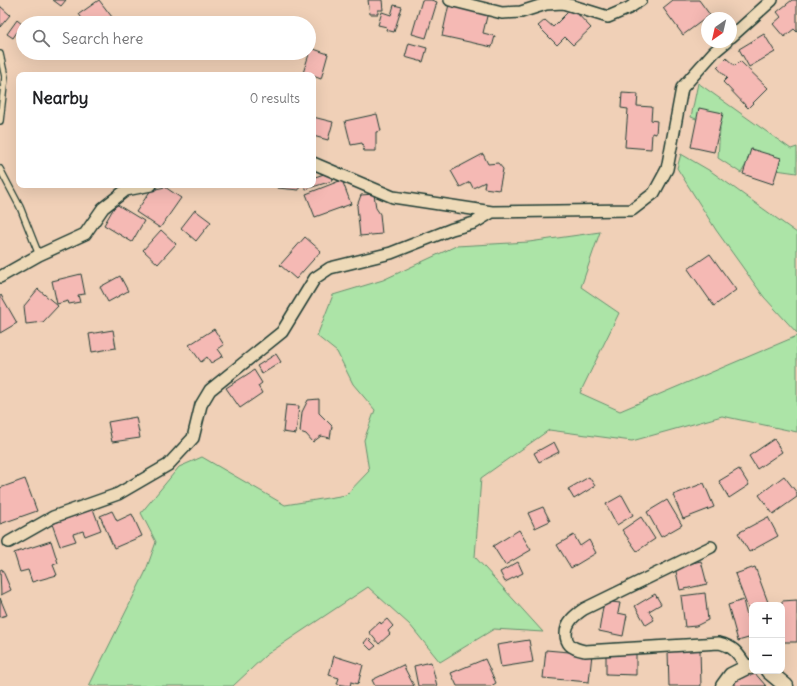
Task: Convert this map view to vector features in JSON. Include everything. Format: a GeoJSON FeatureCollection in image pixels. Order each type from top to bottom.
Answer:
{"type":"FeatureCollection","features":[{"type":"Feature","properties":{"kind":"street"},"geometry":{"type":"LineString","coordinates":[[450,0],[502,13],[521,12],[546,4],[563,3],[608,17],[629,8],[641,0]]}},
{"type":"Feature","properties":{"kind":"street"},"geometry":{"type":"LineString","coordinates":[[737,32],[772,0]]}},
{"type":"Feature","properties":{"kind":"street"},"geometry":{"type":"LineString","coordinates":[[316,163],[393,197],[492,212],[632,210],[654,193],[668,169],[682,88],[719,48]]}},
{"type":"Feature","properties":{"kind":"street"},"geometry":{"type":"LineString","coordinates":[[0,277],[39,255],[85,234],[103,208],[126,190],[136,188]]}},
{"type":"Feature","properties":{"kind":"street"},"geometry":{"type":"LineString","coordinates":[[9,542],[53,517],[118,494],[168,465],[193,438],[201,405],[210,390],[282,332],[315,278],[330,268],[391,253],[452,229],[474,223],[492,212]]}},
{"type":"Feature","properties":{"kind":"street"},"geometry":{"type":"LineString","coordinates":[[711,547],[584,609],[575,615],[569,622],[566,629],[566,639],[569,645],[576,649],[585,651],[719,643],[727,645],[734,650],[749,667],[731,675],[723,686]]}},
{"type":"Feature","properties":{"kind":"street"},"geometry":{"type":"LineString","coordinates":[[772,674],[786,686]]}},
{"type":"Feature","properties":{"kind":"lane"},"geometry":{"type":"LineString","coordinates":[[0,54],[5,77],[0,121]]}},
{"type":"Feature","properties":{"kind":"lane"},"geometry":{"type":"LineString","coordinates":[[0,169],[20,207],[39,255]]}},
{"type":"Feature","properties":{"kind":"green space"},"geometry":{"type":"Polygon","coordinates":[[[698,83],[791,149],[797,147],[797,173],[769,169],[754,151],[741,173],[718,158],[720,128],[691,117],[698,83]]]}},
{"type":"Feature","properties":{"kind":"green space"},"geometry":{"type":"Polygon","coordinates":[[[681,154],[712,172],[797,233],[797,333],[764,297],[716,230],[677,168],[681,154]]]}},
{"type":"Feature","properties":{"kind":"green space"},"geometry":{"type":"Polygon","coordinates":[[[600,232],[581,287],[619,313],[580,393],[620,411],[797,336],[797,432],[722,416],[632,441],[549,430],[481,478],[475,557],[543,632],[494,629],[440,662],[410,625],[368,587],[266,655],[233,686],[89,686],[145,573],[156,542],[141,513],[179,467],[202,457],[285,505],[346,495],[369,471],[364,440],[375,410],[353,384],[337,352],[317,336],[333,295],[383,280],[456,246],[529,242],[600,232]]]}},
{"type":"Feature","properties":{"kind":"building"},"geometry":{"type":"Polygon","coordinates":[[[53,0],[66,0],[61,6],[53,0]]]}},
{"type":"Feature","properties":{"kind":"building"},"geometry":{"type":"Polygon","coordinates":[[[99,0],[111,16],[80,16],[79,14],[99,0]]]}},
{"type":"Feature","properties":{"kind":"building"},"geometry":{"type":"Polygon","coordinates":[[[368,0],[382,0],[383,10],[378,10],[378,14],[370,14],[368,0]]]}},
{"type":"Feature","properties":{"kind":"building"},"geometry":{"type":"Polygon","coordinates":[[[422,0],[437,2],[426,38],[412,34],[422,0]]]}},
{"type":"Feature","properties":{"kind":"building"},"geometry":{"type":"Polygon","coordinates":[[[673,0],[699,0],[708,12],[701,12],[701,22],[683,35],[663,8],[673,0]]]}},
{"type":"Feature","properties":{"kind":"building"},"geometry":{"type":"Polygon","coordinates":[[[792,0],[797,0],[797,32],[794,29],[784,37],[773,24],[781,17],[777,12],[792,0]]]}},
{"type":"Feature","properties":{"kind":"building"},"geometry":{"type":"Polygon","coordinates":[[[449,4],[488,12],[483,33],[495,36],[492,47],[442,36],[449,4]]]}},
{"type":"Feature","properties":{"kind":"building"},"geometry":{"type":"Polygon","coordinates":[[[394,5],[402,7],[394,32],[386,30],[387,27],[378,25],[382,12],[391,15],[394,5]]]}},
{"type":"Feature","properties":{"kind":"building"},"geometry":{"type":"Polygon","coordinates":[[[0,6],[10,15],[0,27],[0,6]]]}},
{"type":"Feature","properties":{"kind":"building"},"geometry":{"type":"Polygon","coordinates":[[[572,8],[591,28],[573,45],[565,37],[557,45],[538,26],[545,20],[553,27],[572,8]]]}},
{"type":"Feature","properties":{"kind":"building"},"geometry":{"type":"Polygon","coordinates":[[[16,21],[16,34],[13,38],[7,34],[16,21]]]}},
{"type":"Feature","properties":{"kind":"building"},"geometry":{"type":"Polygon","coordinates":[[[764,34],[775,52],[749,67],[739,49],[764,34]]]}},
{"type":"Feature","properties":{"kind":"building"},"geometry":{"type":"Polygon","coordinates":[[[409,43],[427,48],[423,62],[405,57],[409,43]]]}},
{"type":"Feature","properties":{"kind":"building"},"geometry":{"type":"Polygon","coordinates":[[[316,50],[328,54],[321,79],[316,77],[316,72],[303,72],[307,60],[316,60],[316,50]]]}},
{"type":"Feature","properties":{"kind":"building"},"geometry":{"type":"Polygon","coordinates":[[[726,58],[735,66],[740,61],[768,88],[748,108],[723,82],[727,78],[717,67],[726,58]]]}},
{"type":"Feature","properties":{"kind":"building"},"geometry":{"type":"Polygon","coordinates":[[[622,93],[638,94],[637,106],[652,107],[651,120],[657,121],[656,134],[652,133],[651,149],[625,147],[628,109],[621,108],[622,93]]]}},
{"type":"Feature","properties":{"kind":"building"},"geometry":{"type":"Polygon","coordinates":[[[699,108],[723,113],[714,152],[691,147],[699,108]]]}},
{"type":"Feature","properties":{"kind":"building"},"geometry":{"type":"Polygon","coordinates":[[[377,114],[381,131],[376,132],[376,151],[364,151],[362,143],[351,145],[345,121],[377,114]]]}},
{"type":"Feature","properties":{"kind":"building"},"geometry":{"type":"Polygon","coordinates":[[[316,118],[333,122],[328,140],[316,137],[316,118]]]}},
{"type":"Feature","properties":{"kind":"building"},"geometry":{"type":"Polygon","coordinates":[[[751,149],[781,158],[773,184],[743,174],[751,149]]]}},
{"type":"Feature","properties":{"kind":"building"},"geometry":{"type":"Polygon","coordinates":[[[483,154],[488,164],[498,163],[503,169],[499,190],[484,188],[485,182],[473,188],[470,182],[460,187],[451,171],[483,154]]]}},
{"type":"Feature","properties":{"kind":"building"},"geometry":{"type":"Polygon","coordinates":[[[330,172],[332,181],[316,186],[316,177],[330,172]]]}},
{"type":"Feature","properties":{"kind":"building"},"geometry":{"type":"Polygon","coordinates":[[[342,180],[351,204],[315,217],[306,194],[342,180]]]}},
{"type":"Feature","properties":{"kind":"building"},"geometry":{"type":"Polygon","coordinates":[[[166,188],[181,198],[160,228],[136,212],[151,190],[166,188]]]}},
{"type":"Feature","properties":{"kind":"building"},"geometry":{"type":"Polygon","coordinates":[[[277,188],[299,188],[299,190],[277,188]]]}},
{"type":"Feature","properties":{"kind":"building"},"geometry":{"type":"Polygon","coordinates":[[[374,194],[376,208],[380,214],[382,234],[360,236],[357,206],[361,195],[374,194]]]}},
{"type":"Feature","properties":{"kind":"building"},"geometry":{"type":"Polygon","coordinates":[[[116,204],[144,221],[132,242],[104,225],[116,204]]]}},
{"type":"Feature","properties":{"kind":"building"},"geometry":{"type":"Polygon","coordinates":[[[195,210],[211,222],[196,241],[181,228],[195,210]]]}},
{"type":"Feature","properties":{"kind":"building"},"geometry":{"type":"Polygon","coordinates":[[[161,230],[176,244],[158,264],[143,250],[161,230]]]}},
{"type":"Feature","properties":{"kind":"building"},"geometry":{"type":"Polygon","coordinates":[[[305,237],[321,251],[296,279],[280,265],[305,237]]]}},
{"type":"Feature","properties":{"kind":"building"},"geometry":{"type":"Polygon","coordinates":[[[710,254],[736,290],[714,306],[688,269],[710,254]]]}},
{"type":"Feature","properties":{"kind":"building"},"geometry":{"type":"Polygon","coordinates":[[[81,274],[85,294],[78,295],[80,302],[69,304],[68,301],[57,304],[52,281],[81,274]]]}},
{"type":"Feature","properties":{"kind":"building"},"geometry":{"type":"Polygon","coordinates":[[[120,276],[128,291],[108,302],[100,287],[120,276]]]}},
{"type":"Feature","properties":{"kind":"building"},"geometry":{"type":"Polygon","coordinates":[[[38,289],[58,306],[43,322],[26,324],[24,306],[38,289]]]}},
{"type":"Feature","properties":{"kind":"building"},"geometry":{"type":"Polygon","coordinates":[[[1,295],[17,323],[0,333],[0,296],[1,295]]]}},
{"type":"Feature","properties":{"kind":"building"},"geometry":{"type":"Polygon","coordinates":[[[214,329],[224,345],[218,349],[223,356],[211,363],[207,357],[201,362],[189,345],[214,329]]]}},
{"type":"Feature","properties":{"kind":"building"},"geometry":{"type":"Polygon","coordinates":[[[113,330],[116,348],[92,352],[89,334],[113,330]]]}},
{"type":"Feature","properties":{"kind":"building"},"geometry":{"type":"Polygon","coordinates":[[[276,354],[281,362],[262,374],[257,366],[276,354]]]}},
{"type":"Feature","properties":{"kind":"building"},"geometry":{"type":"Polygon","coordinates":[[[254,370],[262,383],[258,386],[262,393],[240,408],[226,388],[254,370]]]}},
{"type":"Feature","properties":{"kind":"building"},"geometry":{"type":"Polygon","coordinates":[[[319,399],[319,413],[332,426],[330,438],[321,436],[313,442],[306,434],[300,432],[302,412],[308,400],[319,399]]]}},
{"type":"Feature","properties":{"kind":"building"},"geometry":{"type":"Polygon","coordinates":[[[286,405],[299,406],[296,434],[283,432],[286,405]]]}},
{"type":"Feature","properties":{"kind":"building"},"geometry":{"type":"Polygon","coordinates":[[[136,417],[140,438],[112,442],[108,422],[136,417]]]}},
{"type":"Feature","properties":{"kind":"building"},"geometry":{"type":"Polygon","coordinates":[[[774,439],[782,452],[757,469],[749,456],[774,439]]]}},
{"type":"Feature","properties":{"kind":"building"},"geometry":{"type":"Polygon","coordinates":[[[554,442],[559,452],[539,462],[534,453],[554,442]]]}},
{"type":"Feature","properties":{"kind":"building"},"geometry":{"type":"Polygon","coordinates":[[[739,469],[749,485],[729,498],[719,481],[739,469]]]}},
{"type":"Feature","properties":{"kind":"building"},"geometry":{"type":"Polygon","coordinates":[[[784,476],[797,493],[797,497],[773,514],[759,495],[784,476]]]}},
{"type":"Feature","properties":{"kind":"building"},"geometry":{"type":"Polygon","coordinates":[[[589,477],[595,486],[574,499],[568,489],[589,477]]]}},
{"type":"Feature","properties":{"kind":"building"},"geometry":{"type":"Polygon","coordinates":[[[25,479],[37,511],[0,524],[0,488],[25,479]]]}},
{"type":"Feature","properties":{"kind":"building"},"geometry":{"type":"Polygon","coordinates":[[[704,483],[714,507],[683,519],[673,495],[704,483]]]}},
{"type":"Feature","properties":{"kind":"building"},"geometry":{"type":"Polygon","coordinates":[[[622,495],[633,515],[617,525],[606,504],[622,495]]]}},
{"type":"Feature","properties":{"kind":"building"},"geometry":{"type":"Polygon","coordinates":[[[667,500],[682,525],[661,537],[647,512],[667,500]]]}},
{"type":"Feature","properties":{"kind":"building"},"geometry":{"type":"Polygon","coordinates":[[[543,507],[550,521],[535,528],[528,513],[543,507]]]}},
{"type":"Feature","properties":{"kind":"building"},"geometry":{"type":"Polygon","coordinates":[[[93,509],[101,530],[85,536],[83,531],[73,534],[76,541],[60,546],[52,524],[93,509]]]}},
{"type":"Feature","properties":{"kind":"building"},"geometry":{"type":"Polygon","coordinates":[[[112,511],[117,521],[132,514],[142,536],[114,548],[100,516],[112,511]]]}},
{"type":"Feature","properties":{"kind":"building"},"geometry":{"type":"Polygon","coordinates":[[[641,517],[655,539],[637,551],[622,530],[641,517]]]}},
{"type":"Feature","properties":{"kind":"building"},"geometry":{"type":"Polygon","coordinates":[[[768,517],[778,536],[749,552],[738,533],[768,517]]]}},
{"type":"Feature","properties":{"kind":"building"},"geometry":{"type":"Polygon","coordinates":[[[519,530],[531,550],[505,565],[493,546],[519,530]]]}},
{"type":"Feature","properties":{"kind":"building"},"geometry":{"type":"Polygon","coordinates":[[[574,535],[580,546],[589,540],[596,553],[571,568],[557,545],[574,535]]]}},
{"type":"Feature","properties":{"kind":"building"},"geometry":{"type":"Polygon","coordinates":[[[51,541],[58,563],[53,565],[57,575],[32,582],[28,570],[20,572],[14,553],[51,541]]]}},
{"type":"Feature","properties":{"kind":"building"},"geometry":{"type":"Polygon","coordinates":[[[701,561],[707,584],[680,590],[675,567],[701,561]]]}},
{"type":"Feature","properties":{"kind":"building"},"geometry":{"type":"Polygon","coordinates":[[[518,562],[523,573],[505,582],[500,572],[518,562]]]}},
{"type":"Feature","properties":{"kind":"building"},"geometry":{"type":"Polygon","coordinates":[[[755,567],[768,602],[749,602],[749,611],[735,574],[755,567]]]}},
{"type":"Feature","properties":{"kind":"building"},"geometry":{"type":"Polygon","coordinates":[[[2,569],[11,590],[1,595],[0,570],[2,569]]]}},
{"type":"Feature","properties":{"kind":"building"},"geometry":{"type":"Polygon","coordinates":[[[705,593],[708,620],[696,626],[685,627],[681,596],[705,593]]]}},
{"type":"Feature","properties":{"kind":"building"},"geometry":{"type":"Polygon","coordinates":[[[655,594],[661,604],[649,611],[654,620],[646,625],[635,606],[655,594]]]}},
{"type":"Feature","properties":{"kind":"building"},"geometry":{"type":"Polygon","coordinates":[[[0,598],[7,615],[0,617],[0,598]]]}},
{"type":"Feature","properties":{"kind":"building"},"geometry":{"type":"Polygon","coordinates":[[[743,600],[749,625],[749,638],[738,641],[728,605],[743,600]]]}},
{"type":"Feature","properties":{"kind":"building"},"geometry":{"type":"Polygon","coordinates":[[[797,600],[797,642],[785,642],[785,602],[782,601],[797,600]]]}},
{"type":"Feature","properties":{"kind":"building"},"geometry":{"type":"Polygon","coordinates":[[[604,601],[620,603],[618,613],[627,615],[623,636],[599,631],[604,601]]]}},
{"type":"Feature","properties":{"kind":"building"},"geometry":{"type":"Polygon","coordinates":[[[387,619],[393,626],[388,631],[390,634],[379,644],[369,632],[380,622],[381,624],[387,619]]]}},
{"type":"Feature","properties":{"kind":"building"},"geometry":{"type":"Polygon","coordinates":[[[368,638],[376,646],[371,650],[364,643],[368,638]]]}},
{"type":"Feature","properties":{"kind":"building"},"geometry":{"type":"Polygon","coordinates":[[[529,640],[533,662],[501,667],[497,645],[529,640]]]}},
{"type":"Feature","properties":{"kind":"building"},"geometry":{"type":"Polygon","coordinates":[[[546,650],[592,654],[589,682],[543,678],[546,650]]]}},
{"type":"Feature","properties":{"kind":"building"},"geometry":{"type":"Polygon","coordinates":[[[700,650],[701,686],[669,686],[668,651],[700,650]]]}},
{"type":"Feature","properties":{"kind":"building"},"geometry":{"type":"Polygon","coordinates":[[[606,651],[636,651],[636,675],[606,674],[606,651]]]}},
{"type":"Feature","properties":{"kind":"building"},"geometry":{"type":"Polygon","coordinates":[[[334,656],[363,665],[358,684],[351,682],[350,686],[337,684],[339,678],[329,675],[334,656]]]}},
{"type":"Feature","properties":{"kind":"building"},"geometry":{"type":"Polygon","coordinates":[[[485,659],[496,683],[491,686],[457,686],[451,673],[485,659]]]}},
{"type":"Feature","properties":{"kind":"building"},"geometry":{"type":"Polygon","coordinates":[[[431,662],[437,686],[418,686],[414,666],[431,662]]]}},
{"type":"Feature","properties":{"kind":"building"},"geometry":{"type":"Polygon","coordinates":[[[403,665],[414,686],[375,686],[372,680],[403,665]]]}},
{"type":"Feature","properties":{"kind":"building"},"geometry":{"type":"Polygon","coordinates":[[[749,672],[749,674],[756,674],[766,686],[735,686],[735,675],[749,672]]]}}]}
